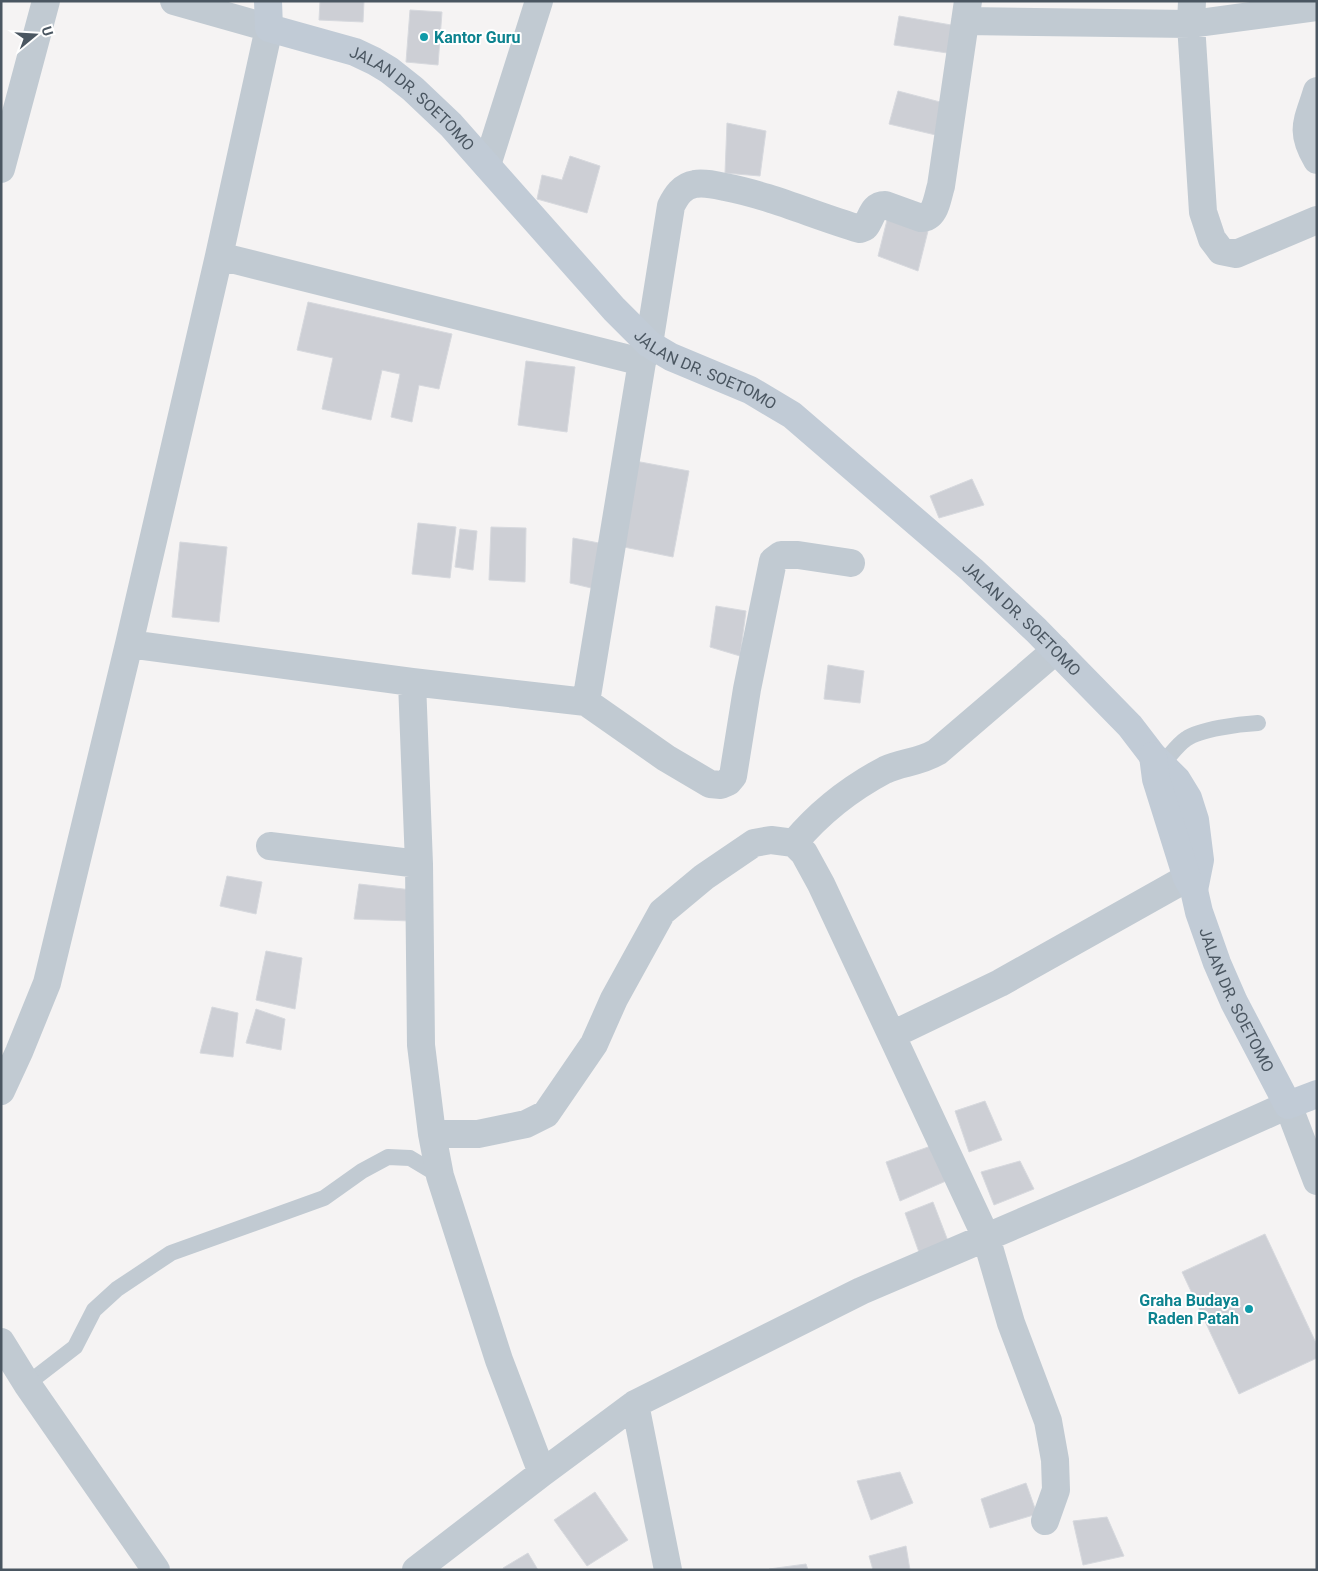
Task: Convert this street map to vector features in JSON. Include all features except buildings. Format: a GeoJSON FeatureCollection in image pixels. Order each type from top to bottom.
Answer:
{"type":"FeatureCollection","features":[{"type":"Feature","properties":{"kind":"street"},"geometry":{"type":"LineString","coordinates":[[1,169],[46,1]]}},
{"type":"Feature","properties":{"kind":"street"},"geometry":{"type":"LineString","coordinates":[[1,1091],[47,983],[220,256],[268,14],[174,1]]}},
{"type":"Feature","properties":{"kind":"street"},"geometry":{"type":"LineString","coordinates":[[487,165],[539,1]]}},
{"type":"Feature","properties":{"kind":"street"},"geometry":{"type":"LineString","coordinates":[[586,702],[671,206],[678,193],[687,186],[696,183],[752,192],[860,229],[866,227],[874,209],[879,205],[885,205],[921,218],[931,215],[941,186],[966,11],[1192,12],[1317,7]]}},
{"type":"Feature","properties":{"kind":"street"},"geometry":{"type":"LineString","coordinates":[[1192,12],[1204,212],[1212,239],[1221,251],[1236,254],[1317,220]]}},
{"type":"Feature","properties":{"kind":"street","name":"JALAN DR. SOETOMO"},"geometry":{"type":"LineString","coordinates":[[268,14],[374,60],[413,89],[487,165],[614,308],[646,353],[671,357],[750,390],[792,415],[972,570],[1056,650],[1130,726],[1158,760],[1156,779],[1217,963],[1234,1002],[1288,1105]]}},
{"type":"Feature","properties":{"kind":"street"},"geometry":{"type":"LineString","coordinates":[[1317,91],[1306,120],[1308,145],[1317,160]]}},
{"type":"Feature","properties":{"kind":"street"},"geometry":{"type":"LineString","coordinates":[[220,256],[646,353]]}},
{"type":"Feature","properties":{"kind":"street"},"geometry":{"type":"LineString","coordinates":[[129,644],[412,682],[586,702],[666,758],[710,784],[721,785],[728,782],[733,776],[747,690],[773,561],[781,555],[798,555],[851,563]]}},
{"type":"Feature","properties":{"kind":"street"},"geometry":{"type":"LineString","coordinates":[[794,843],[808,826],[839,799],[886,770],[924,759],[937,752],[1056,650]]}},
{"type":"Feature","properties":{"kind":"street"},"geometry":{"type":"LineString","coordinates":[[412,682],[419,864],[421,1046],[432,1134],[440,1176],[499,1360],[542,1473]]}},
{"type":"Feature","properties":{"kind":"street"},"geometry":{"type":"LineString","coordinates":[[432,1134],[478,1134],[526,1124],[546,1114],[594,1044],[614,999],[662,912],[704,877],[754,843],[771,840],[794,843],[804,852],[821,884],[986,1237],[1011,1323],[1048,1421],[1055,1460],[1056,1490],[1046,1521]]}},
{"type":"Feature","properties":{"kind":"street"},"geometry":{"type":"LineString","coordinates":[[270,846],[419,864]]}},
{"type":"Feature","properties":{"kind":"street"},"geometry":{"type":"LineString","coordinates":[[892,1035],[1000,983],[1190,884]]}},
{"type":"Feature","properties":{"kind":"street"},"geometry":{"type":"LineString","coordinates":[[416,1570],[635,1404],[861,1291],[1317,1094]]}},
{"type":"Feature","properties":{"kind":"street"},"geometry":{"type":"LineString","coordinates":[[1288,1105],[1317,1181]]}},
{"type":"Feature","properties":{"kind":"street"},"geometry":{"type":"LineString","coordinates":[[1,1342],[27,1384],[156,1570]]}},
{"type":"Feature","properties":{"kind":"street"},"geometry":{"type":"LineString","coordinates":[[635,1404],[668,1570]]}},
{"type":"Feature","properties":{"kind":"lane"},"geometry":{"type":"LineString","coordinates":[[1158,760],[1187,738],[1216,728],[1258,723]]}},
{"type":"Feature","properties":{"kind":"lane"},"geometry":{"type":"LineString","coordinates":[[27,1384],[74,1347],[94,1310],[117,1290],[172,1253],[324,1198],[362,1171],[388,1157],[410,1158],[440,1176]]}},
{"type":"Feature","properties":{"kind":"place","name":"Kantor Guru"},"geometry":{"type":"Point","coordinates":[424,37]}},
{"type":"Feature","properties":{"kind":"place","name":"Graha Budaya Raden Patah"},"geometry":{"type":"Point","coordinates":[1249,1309]}}]}
